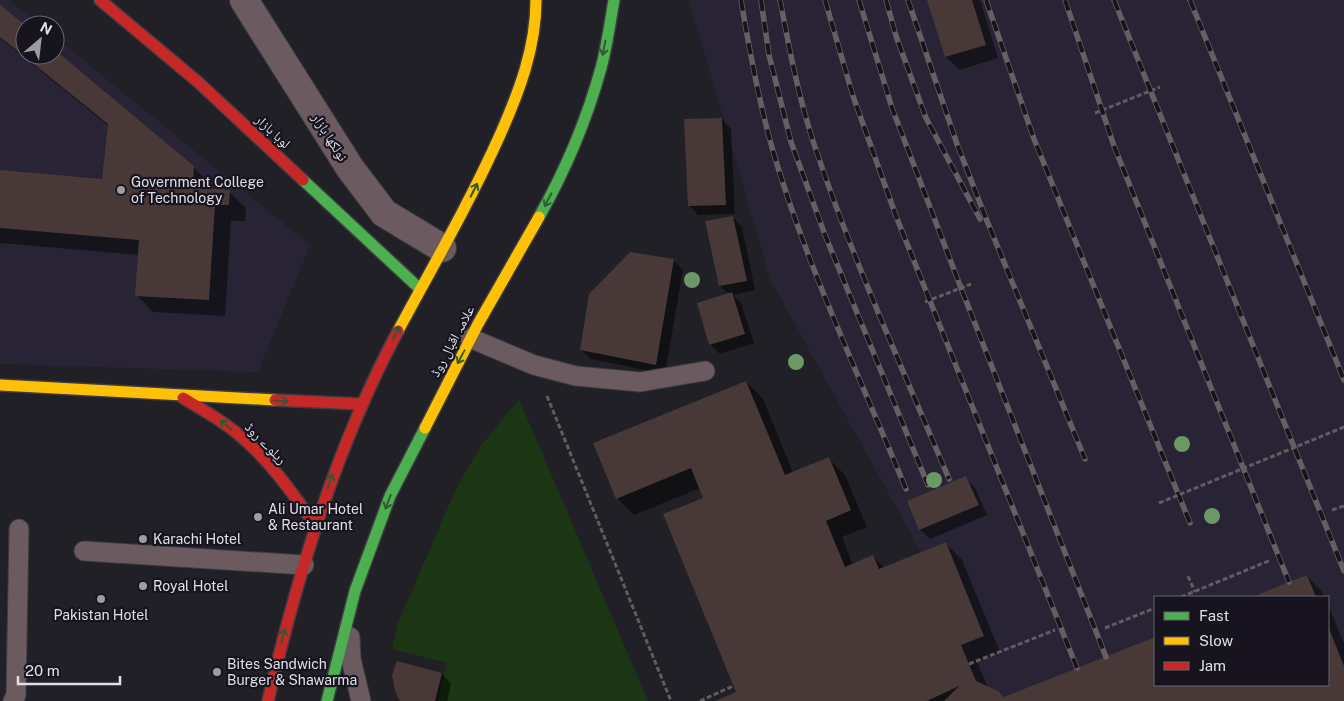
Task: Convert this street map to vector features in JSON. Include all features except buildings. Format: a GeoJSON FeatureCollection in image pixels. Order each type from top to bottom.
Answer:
{"type":"FeatureCollection","features":[{"type":"Feature","properties":{"kind":"main road","name":"لوہا بازار"},"geometry":{"type":"LineString","coordinates":[[100,0],[198,82],[420,288]]}},
{"type":"Feature","properties":{"kind":"main road"},"geometry":{"type":"LineString","coordinates":[[268,701],[283,633],[332,474],[361,404],[420,288],[453,232],[493,154],[523,79],[534,34],[536,0]]}},
{"type":"Feature","properties":{"kind":"main road","name":"علامہ اقبال روڈ"},"geometry":{"type":"LineString","coordinates":[[327,701],[355,591],[390,496],[470,338],[549,200],[578,136],[600,68],[614,0]]}},
{"type":"Feature","properties":{"kind":"main road","name":"ریلوے روڈ"},"geometry":{"type":"LineString","coordinates":[[0,386],[361,404]]}},
{"type":"Feature","properties":{"kind":"main road","name":"ریلوے روڈ"},"geometry":{"type":"LineString","coordinates":[[180,396],[220,420],[256,449],[316,526]]}},
{"type":"Feature","properties":{"kind":"street","name":"نولکھا بازار"},"geometry":{"type":"LineString","coordinates":[[244,0],[350,168],[384,214],[442,248]]}},
{"type":"Feature","properties":{"kind":"lane"},"geometry":{"type":"LineString","coordinates":[[470,338],[534,364],[576,376],[640,382],[705,371]]}},
{"type":"Feature","properties":{"kind":"lane"},"geometry":{"type":"LineString","coordinates":[[12,701],[16,695],[19,529]]}},
{"type":"Feature","properties":{"kind":"lane"},"geometry":{"type":"LineString","coordinates":[[84,552],[304,565]]}},
{"type":"Feature","properties":{"kind":"lane"},"geometry":{"type":"LineString","coordinates":[[349,618],[351,659],[361,701]]}},
{"type":"Feature","properties":{"kind":"path"},"geometry":{"type":"LineString","coordinates":[[1095,113],[1160,87]]}},
{"type":"Feature","properties":{"kind":"path"},"geometry":{"type":"LineString","coordinates":[[925,302],[971,284]]}},
{"type":"Feature","properties":{"kind":"path"},"geometry":{"type":"LineString","coordinates":[[534,364],[670,701]]}},
{"type":"Feature","properties":{"kind":"path"},"geometry":{"type":"LineString","coordinates":[[1159,503],[1344,428]]}},
{"type":"Feature","properties":{"kind":"path"},"geometry":{"type":"LineString","coordinates":[[1332,510],[1344,506]]}},
{"type":"Feature","properties":{"kind":"path"},"geometry":{"type":"LineString","coordinates":[[1184,596],[1271,560]]}},
{"type":"Feature","properties":{"kind":"path"},"geometry":{"type":"LineString","coordinates":[[1188,576],[1195,592]]}},
{"type":"Feature","properties":{"kind":"path"},"geometry":{"type":"LineString","coordinates":[[1105,628],[1154,608]]}},
{"type":"Feature","properties":{"kind":"path"},"geometry":{"type":"LineString","coordinates":[[969,664],[1056,630]]}},
{"type":"Feature","properties":{"kind":"path"},"geometry":{"type":"LineString","coordinates":[[700,701],[733,686]]}},
{"type":"Feature","properties":{"kind":"shaded area","name":"Government College of Technology"},"geometry":{"type":"Polygon","coordinates":[[[0,0],[9,0],[28,15],[15,15],[15,65],[65,65],[65,45],[310,245],[258,372],[0,364],[0,0]]]}},
{"type":"Feature","properties":{"kind":"shaded area"},"geometry":{"type":"Polygon","coordinates":[[[689,0],[1344,0],[1344,701],[944,701],[959,686],[976,681],[961,645],[984,635],[946,542],[921,552],[771,281],[689,0]]]}},
{"type":"Feature","properties":{"kind":"green space"},"geometry":{"type":"Polygon","coordinates":[[[519,399],[648,701],[438,701],[447,663],[392,649],[397,625],[456,489],[480,447],[519,399]]]}},
{"type":"Feature","properties":{"kind":"railway"},"geometry":{"type":"LineString","coordinates":[[741,0],[762,108],[785,188],[816,275],[906,489]]}},
{"type":"Feature","properties":{"kind":"railway"},"geometry":{"type":"LineString","coordinates":[[761,0],[769,55],[791,142],[825,235],[928,485]]}},
{"type":"Feature","properties":{"kind":"railway"},"geometry":{"type":"LineString","coordinates":[[780,0],[803,106],[828,184],[878,311],[949,479]]}},
{"type":"Feature","properties":{"kind":"railway"},"geometry":{"type":"LineString","coordinates":[[825,0],[853,96],[896,216],[1077,668]]}},
{"type":"Feature","properties":{"kind":"railway"},"geometry":{"type":"LineString","coordinates":[[859,0],[892,108],[1106,657]]}},
{"type":"Feature","properties":{"kind":"railway"},"geometry":{"type":"LineString","coordinates":[[886,0],[896,36],[926,118],[980,219]]}},
{"type":"Feature","properties":{"kind":"railway"},"geometry":{"type":"LineString","coordinates":[[908,0],[957,144],[1085,459]]}},
{"type":"Feature","properties":{"kind":"railway"},"geometry":{"type":"LineString","coordinates":[[986,0],[1034,139],[1190,523]]}},
{"type":"Feature","properties":{"kind":"railway"},"geometry":{"type":"LineString","coordinates":[[1065,0],[1114,146],[1289,582]]}},
{"type":"Feature","properties":{"kind":"railway"},"geometry":{"type":"LineString","coordinates":[[1114,0],[1344,571]]}},
{"type":"Feature","properties":{"kind":"railway"},"geometry":{"type":"LineString","coordinates":[[1190,0],[1344,380]]}},
{"type":"Feature","properties":{"kind":"traffic: fast"},"geometry":{"type":"LineString","coordinates":[[539,217],[558,181],[589,106],[603,60],[614,0]]}},
{"type":"Feature","properties":{"kind":"traffic: fast"},"geometry":{"type":"LineString","coordinates":[[303,180],[420,289]]}},
{"type":"Feature","properties":{"kind":"traffic: fast"},"geometry":{"type":"LineString","coordinates":[[327,701],[355,591],[390,496],[425,428]]}},
{"type":"Feature","properties":{"kind":"traffic: slow"},"geometry":{"type":"LineString","coordinates":[[398,331],[464,209],[507,119],[520,86],[530,52],[536,0]]}},
{"type":"Feature","properties":{"kind":"traffic: slow"},"geometry":{"type":"LineString","coordinates":[[425,428],[478,324],[539,217]]}},
{"type":"Feature","properties":{"kind":"traffic: slow"},"geometry":{"type":"LineString","coordinates":[[0,385],[275,400]]}},
{"type":"Feature","properties":{"kind":"traffic: jam"},"geometry":{"type":"LineString","coordinates":[[100,0],[198,82],[303,180]]}},
{"type":"Feature","properties":{"kind":"traffic: jam"},"geometry":{"type":"LineString","coordinates":[[268,701],[292,606],[321,512],[356,420],[398,331]]}},
{"type":"Feature","properties":{"kind":"traffic: jam"},"geometry":{"type":"LineString","coordinates":[[183,398],[240,435],[257,451],[284,482],[316,526]]}},
{"type":"Feature","properties":{"kind":"traffic: jam"},"geometry":{"type":"LineString","coordinates":[[275,400],[361,404]]}},
{"type":"Feature","properties":{"kind":"place","name":"Government College of Technology"},"geometry":{"type":"Point","coordinates":[121,190]}},
{"type":"Feature","properties":{"kind":"place","name":"Ali Umar Hotel & Restaurant"},"geometry":{"type":"Point","coordinates":[258,517]}},
{"type":"Feature","properties":{"kind":"place","name":"Karachi Hotel"},"geometry":{"type":"Point","coordinates":[143,539]}},
{"type":"Feature","properties":{"kind":"place","name":"Royal Hotel"},"geometry":{"type":"Point","coordinates":[143,586]}},
{"type":"Feature","properties":{"kind":"place","name":"Pakistan Hotel"},"geometry":{"type":"Point","coordinates":[101,599]}},
{"type":"Feature","properties":{"kind":"place","name":"Bites Sandwich Burger & Shawarma"},"geometry":{"type":"Point","coordinates":[217,672]}}]}
